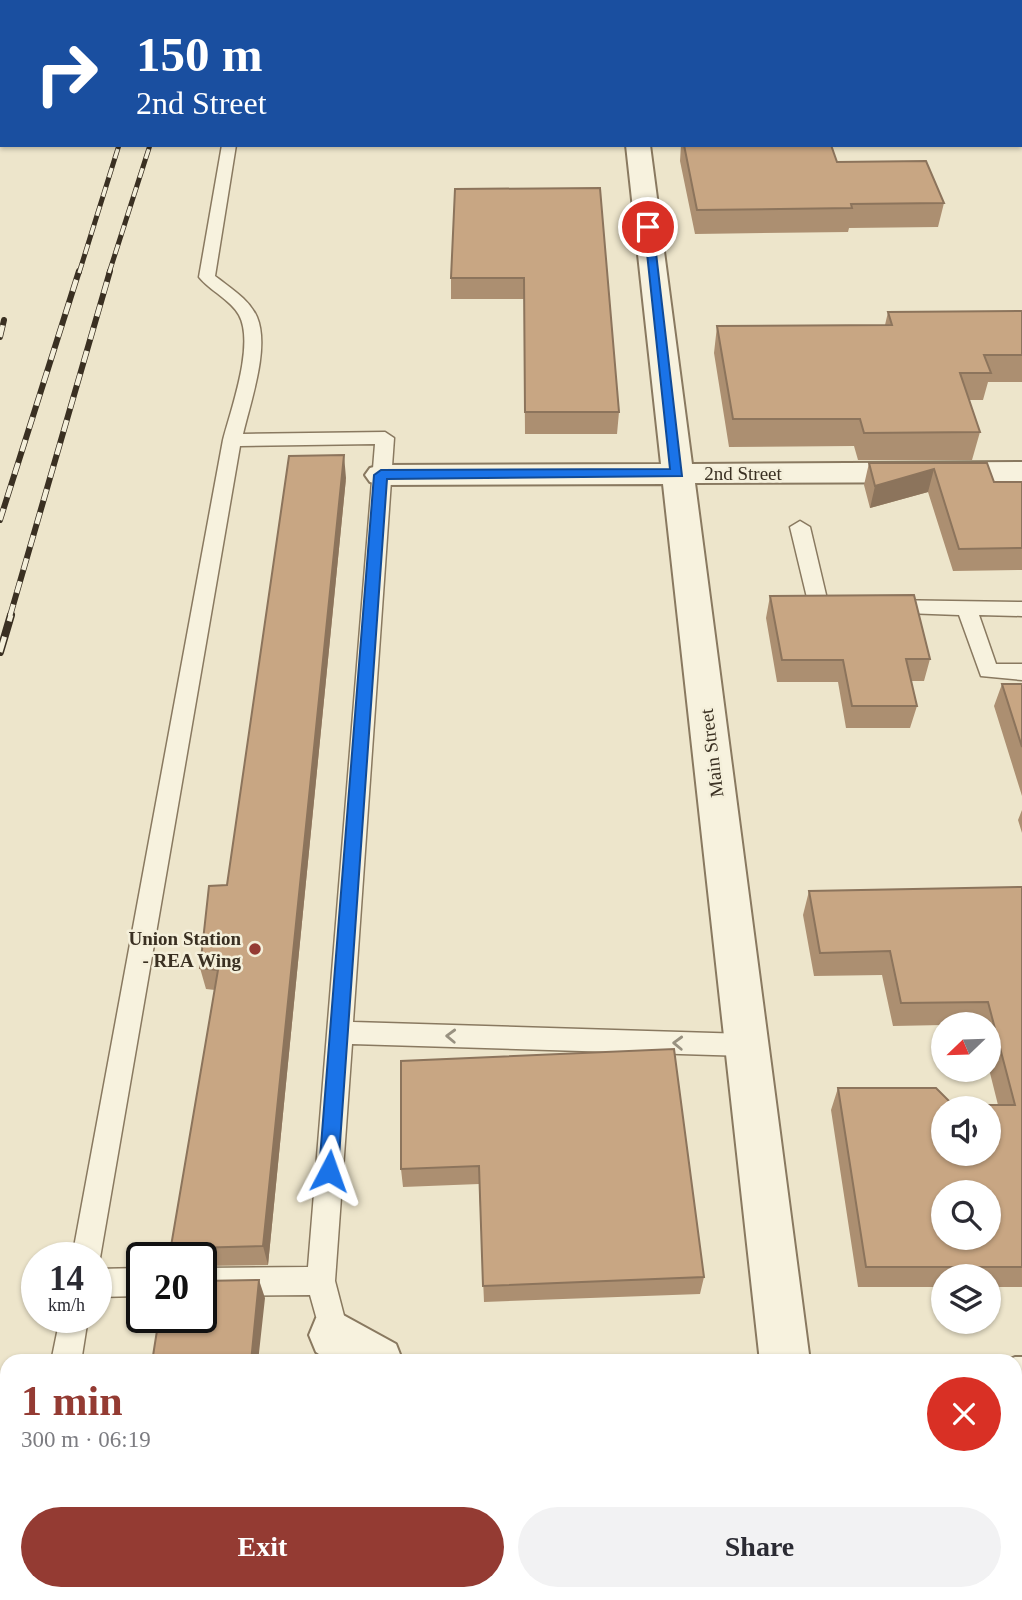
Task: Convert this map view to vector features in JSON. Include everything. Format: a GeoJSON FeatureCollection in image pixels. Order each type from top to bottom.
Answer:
{"type":"FeatureCollection","features":[{"type":"Feature","properties":{"kind":"street","name":"Main Street"},"geometry":{"type":"LineString","coordinates":[[638,147],[784,1354]]}},
{"type":"Feature","properties":{"kind":"street","name":"2nd Street"},"geometry":{"type":"LineString","coordinates":[[381,475],[1022,472]]}},
{"type":"Feature","properties":{"kind":"street"},"geometry":{"type":"LineString","coordinates":[[334,1335],[366,1354]]}},
{"type":"Feature","properties":{"kind":"lane"},"geometry":{"type":"LineString","coordinates":[[89,1242],[232,440],[252,347],[250,320],[235,300],[207,276],[229,147]]}},
{"type":"Feature","properties":{"kind":"lane"},"geometry":{"type":"LineString","coordinates":[[232,440],[384,438],[321,1281],[334,1335]]}},
{"type":"Feature","properties":{"kind":"lane"},"geometry":{"type":"LineString","coordinates":[[800,527],[819,606],[1022,609]]}},
{"type":"Feature","properties":{"kind":"lane"},"geometry":{"type":"LineString","coordinates":[[967,609],[988,671],[1022,672]]}},
{"type":"Feature","properties":{"kind":"lane"},"geometry":{"type":"LineString","coordinates":[[339,1033],[746,1045]]}},
{"type":"Feature","properties":{"kind":"lane"},"geometry":{"type":"LineString","coordinates":[[217,1282],[321,1281]]}},
{"type":"Feature","properties":{"kind":"lane"},"geometry":{"type":"LineString","coordinates":[[67,1354],[71,1333]]}},
{"type":"Feature","properties":{"kind":"building"},"geometry":{"type":"Polygon","coordinates":[[[684,147],[832,147],[837,162],[926,161],[944,203],[851,204],[852,208],[697,210],[684,147]]]}},
{"type":"Feature","properties":{"kind":"building"},"geometry":{"type":"Polygon","coordinates":[[[600,188],[619,412],[525,412],[524,278],[451,278],[455,189],[600,188]]]}},
{"type":"Feature","properties":{"kind":"building"},"geometry":{"type":"Polygon","coordinates":[[[1022,311],[1022,355],[984,355],[991,373],[960,373],[980,432],[864,433],[860,419],[733,419],[717,326],[892,325],[888,312],[1022,311]]]}},
{"type":"Feature","properties":{"kind":"building","name":"Union Station - REA Wing"},"geometry":{"type":"Polygon","coordinates":[[[344,455],[263,1246],[217,1247],[217,1242],[172,1242],[218,970],[200,968],[209,886],[227,885],[289,456],[344,455]]]}},
{"type":"Feature","properties":{"kind":"building"},"geometry":{"type":"Polygon","coordinates":[[[869,463],[987,463],[994,482],[1022,482],[1022,548],[959,549],[934,469],[875,486],[869,463]]]}},
{"type":"Feature","properties":{"kind":"building"},"geometry":{"type":"Polygon","coordinates":[[[914,595],[930,659],[906,659],[917,706],[852,706],[843,660],[782,660],[770,596],[914,595]]]}},
{"type":"Feature","properties":{"kind":"building"},"geometry":{"type":"Polygon","coordinates":[[[1002,684],[1022,684],[1022,747],[1002,684]]]}},
{"type":"Feature","properties":{"kind":"building"},"geometry":{"type":"Polygon","coordinates":[[[1022,887],[1022,1267],[1001,1267],[1001,1264],[931,1264],[931,1267],[866,1267],[838,1088],[936,1088],[944,1096],[931,1096],[931,1166],[1001,1166],[1001,1105],[1015,1105],[1001,1052],[1001,1012],[991,1012],[988,1002],[901,1003],[890,951],[820,953],[809,891],[1022,887]]]}},
{"type":"Feature","properties":{"kind":"building"},"geometry":{"type":"Polygon","coordinates":[[[674,1049],[704,1277],[483,1286],[479,1166],[401,1169],[401,1061],[674,1049]]]}},
{"type":"Feature","properties":{"kind":"building"},"geometry":{"type":"Polygon","coordinates":[[[259,1280],[252,1354],[153,1354],[157,1333],[217,1333],[217,1281],[259,1280]]]}},
{"type":"Feature","properties":{"kind":"railway"},"geometry":{"type":"LineString","coordinates":[[79,273],[118,147]]}},
{"type":"Feature","properties":{"kind":"railway"},"geometry":{"type":"LineString","coordinates":[[109,273],[149,147]]}},
{"type":"Feature","properties":{"kind":"railway"},"geometry":{"type":"LineString","coordinates":[[0,520],[79,271]]}},
{"type":"Feature","properties":{"kind":"railway"},"geometry":{"type":"LineString","coordinates":[[10,616],[110,271]]}},
{"type":"Feature","properties":{"kind":"railway"},"geometry":{"type":"LineString","coordinates":[[0,337],[4,320]]}},
{"type":"Feature","properties":{"kind":"railway"},"geometry":{"type":"LineString","coordinates":[[0,652],[11,615]]}},
{"type":"Feature","properties":{"kind":"place","name":"Union Station - REA Wing"},"geometry":{"type":"Point","coordinates":[255,949]}},
{"type":"Feature","properties":{"kind":"route"},"geometry":{"type":"LineString","coordinates":[[329,1171],[381,475],[677,473],[648,227]]}}]}
